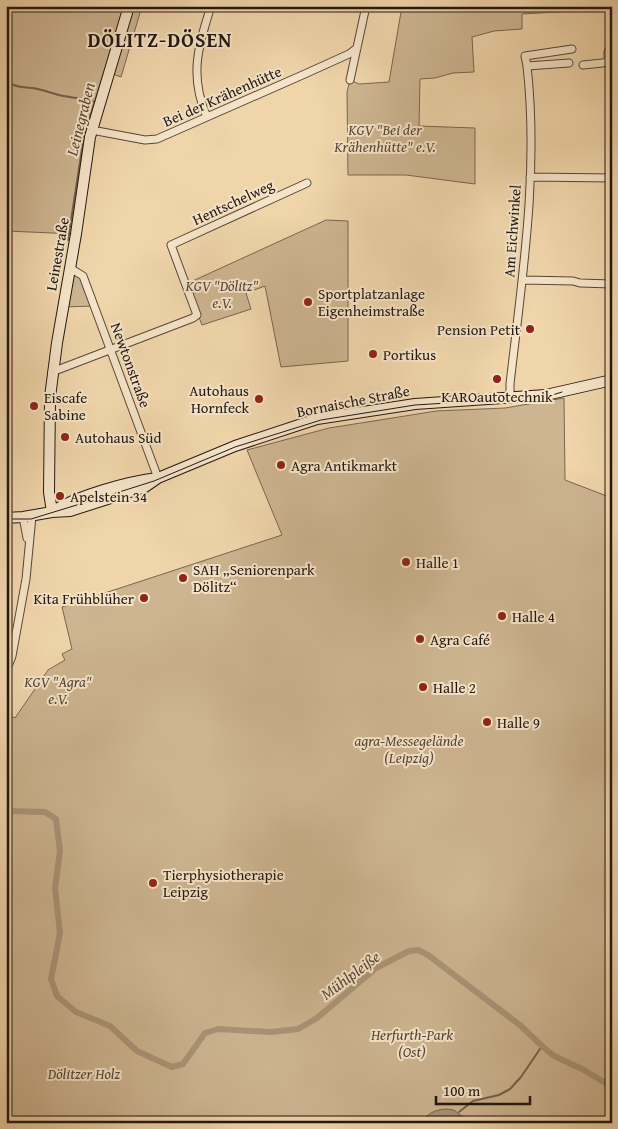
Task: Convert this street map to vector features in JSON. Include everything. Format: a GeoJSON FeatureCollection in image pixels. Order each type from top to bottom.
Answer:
{"type":"FeatureCollection","features":[{"type":"Feature","properties":{"kind":"main road","name":"Leinestraße"},"geometry":{"type":"LineString","coordinates":[[52,512],[49,484],[52,372],[92,128],[129,6]]}},
{"type":"Feature","properties":{"kind":"main road","name":"Bornaische Straße"},"geometry":{"type":"LineString","coordinates":[[6,518],[70,511],[125,494],[145,487],[158,478],[235,446],[320,419],[415,404],[546,395],[612,380]]}},
{"type":"Feature","properties":{"kind":"street"},"geometry":{"type":"LineString","coordinates":[[207,117],[199,95],[196,67],[200,44],[211,6]]}},
{"type":"Feature","properties":{"kind":"street"},"geometry":{"type":"LineString","coordinates":[[350,80],[357,55],[366,6]]}},
{"type":"Feature","properties":{"kind":"street"},"geometry":{"type":"LineString","coordinates":[[583,64],[610,62],[608,52],[612,47]]}},
{"type":"Feature","properties":{"kind":"street","name":"Bei der Krähenhütte"},"geometry":{"type":"LineString","coordinates":[[92,128],[150,140],[163,137],[349,54],[357,48]]}},
{"type":"Feature","properties":{"kind":"street"},"geometry":{"type":"LineString","coordinates":[[569,63],[527,66],[526,56],[572,49]]}},
{"type":"Feature","properties":{"kind":"street","name":"Am Eichwinkel"},"geometry":{"type":"LineString","coordinates":[[510,398],[510,384],[523,280],[530,177],[531,151],[527,66]]}},
{"type":"Feature","properties":{"kind":"street"},"geometry":{"type":"LineString","coordinates":[[530,177],[612,178]]}},
{"type":"Feature","properties":{"kind":"street","name":"Hentschelweg"},"geometry":{"type":"LineString","coordinates":[[111,350],[197,315],[171,245],[307,183]]}},
{"type":"Feature","properties":{"kind":"street","name":"Newtonstraße"},"geometry":{"type":"LineString","coordinates":[[70,268],[83,276],[158,478]]}},
{"type":"Feature","properties":{"kind":"street"},"geometry":{"type":"LineString","coordinates":[[523,280],[574,280],[580,283],[612,284]]}},
{"type":"Feature","properties":{"kind":"street"},"geometry":{"type":"LineString","coordinates":[[52,372],[111,350]]}},
{"type":"Feature","properties":{"kind":"street"},"geometry":{"type":"LineString","coordinates":[[6,672],[12,656],[26,579],[30,545],[28,517]]}},
{"type":"Feature","properties":{"kind":"green space"},"geometry":{"type":"Polygon","coordinates":[[[6,6],[142,6],[121,77],[110,73],[92,128],[76,234],[6,231],[6,6]]]}},
{"type":"Feature","properties":{"kind":"green space","name":"KGV \"Bei der Krähenhütte\" e.V."},"geometry":{"type":"Polygon","coordinates":[[[402,6],[612,6],[612,9],[522,14],[522,29],[494,31],[472,37],[474,72],[453,73],[435,78],[420,79],[419,126],[475,128],[475,184],[406,175],[348,175],[347,92],[350,80],[359,84],[389,82],[402,6]]]}},
{"type":"Feature","properties":{"kind":"green space","name":"KGV \"Dölitz\" e.V."},"geometry":{"type":"Polygon","coordinates":[[[326,220],[348,221],[348,361],[281,367],[265,286],[246,293],[251,309],[202,325],[186,284],[326,220]]]}},
{"type":"Feature","properties":{"kind":"green space"},"geometry":{"type":"Polygon","coordinates":[[[70,268],[83,276],[95,306],[63,307],[70,268]]]}},
{"type":"Feature","properties":{"kind":"green space","name":"agra-Messegelände (Leipzig)"},"geometry":{"type":"Polygon","coordinates":[[[564,398],[565,480],[612,498],[612,1123],[6,1123],[6,713],[15,718],[48,670],[65,660],[62,654],[72,649],[62,607],[282,535],[247,450],[329,428],[436,411],[505,408],[564,398]]]}},
{"type":"Feature","properties":{"kind":"shaded area"},"geometry":{"type":"Polygon","coordinates":[[[446,1109],[454,1110],[464,1118],[463,1123],[421,1123],[432,1113],[446,1109]]]}},
{"type":"Feature","properties":{"kind":"waterway","name":"Leinegraben"},"geometry":{"type":"LineString","coordinates":[[68,240],[84,136],[104,73]]}},
{"type":"Feature","properties":{"kind":"waterway"},"geometry":{"type":"LineString","coordinates":[[6,79],[9,79],[9,83],[18,87],[95,102]]}},
{"type":"Feature","properties":{"kind":"waterway","name":"Mühlpleiße"},"geometry":{"type":"LineString","coordinates":[[6,811],[45,812],[56,819],[60,851],[55,888],[60,933],[51,979],[57,996],[76,1012],[110,1026],[137,1051],[172,1067],[183,1064],[205,1033],[218,1029],[271,1032],[298,1029],[317,1018],[376,968],[409,951],[418,950],[428,955],[521,1026],[554,1056],[584,1070],[612,1087]]}},
{"type":"Feature","properties":{"kind":"waterway"},"geometry":{"type":"LineString","coordinates":[[459,1112],[473,1101],[499,1095],[510,1089],[521,1077],[542,1046]]}},
{"type":"Feature","properties":{"kind":"tram line"},"geometry":{"type":"LineString","coordinates":[[6,519],[31,519],[116,493],[154,481],[235,447],[321,420],[415,405],[546,397],[562,392]]}},
{"type":"Feature","properties":{"kind":"place","name":"Sportplatzanlage Eigenheimstraße"},"geometry":{"type":"Point","coordinates":[308,302]}},
{"type":"Feature","properties":{"kind":"place","name":"Pension Petit"},"geometry":{"type":"Point","coordinates":[530,329]}},
{"type":"Feature","properties":{"kind":"place","name":"Portikus"},"geometry":{"type":"Point","coordinates":[373,354]}},
{"type":"Feature","properties":{"kind":"place","name":"KAROautotechnik"},"geometry":{"type":"Point","coordinates":[497,379]}},
{"type":"Feature","properties":{"kind":"place","name":"Autohaus Hornfeck"},"geometry":{"type":"Point","coordinates":[259,399]}},
{"type":"Feature","properties":{"kind":"place","name":"Eiscafe Sabine"},"geometry":{"type":"Point","coordinates":[34,406]}},
{"type":"Feature","properties":{"kind":"place","name":"Autohaus Süd"},"geometry":{"type":"Point","coordinates":[65,437]}},
{"type":"Feature","properties":{"kind":"place","name":"Agra Antikmarkt"},"geometry":{"type":"Point","coordinates":[281,465]}},
{"type":"Feature","properties":{"kind":"place","name":"Apelstein 34"},"geometry":{"type":"Point","coordinates":[60,496]}},
{"type":"Feature","properties":{"kind":"place","name":"Halle 1"},"geometry":{"type":"Point","coordinates":[406,562]}},
{"type":"Feature","properties":{"kind":"place","name":"SAH „Seniorenpark Dölitz“"},"geometry":{"type":"Point","coordinates":[183,578]}},
{"type":"Feature","properties":{"kind":"place","name":"Kita Frühblüher"},"geometry":{"type":"Point","coordinates":[144,598]}},
{"type":"Feature","properties":{"kind":"place","name":"Halle 4"},"geometry":{"type":"Point","coordinates":[502,616]}},
{"type":"Feature","properties":{"kind":"place","name":"Agra Café"},"geometry":{"type":"Point","coordinates":[420,639]}},
{"type":"Feature","properties":{"kind":"place","name":"Halle 2"},"geometry":{"type":"Point","coordinates":[423,687]}},
{"type":"Feature","properties":{"kind":"place","name":"Halle 9"},"geometry":{"type":"Point","coordinates":[487,722]}},
{"type":"Feature","properties":{"kind":"place","name":"Tierphysiotherapie Leipzig"},"geometry":{"type":"Point","coordinates":[153,883]}},
{"type":"Feature","properties":{"kind":"district","name":"DÖLITZ-DÖSEN"},"geometry":{"type":"Point","coordinates":[160,39]}},
{"type":"Feature","properties":{"kind":"park label","name":"KGV \"Agra\" e.V."},"geometry":{"type":"Point","coordinates":[58,690]}},
{"type":"Feature","properties":{"kind":"park label","name":"Herfurth-Park (Ost)"},"geometry":{"type":"Point","coordinates":[412,1042]}},
{"type":"Feature","properties":{"kind":"park label","name":"Dölitzer Holz"},"geometry":{"type":"Point","coordinates":[84,1073]}}]}
